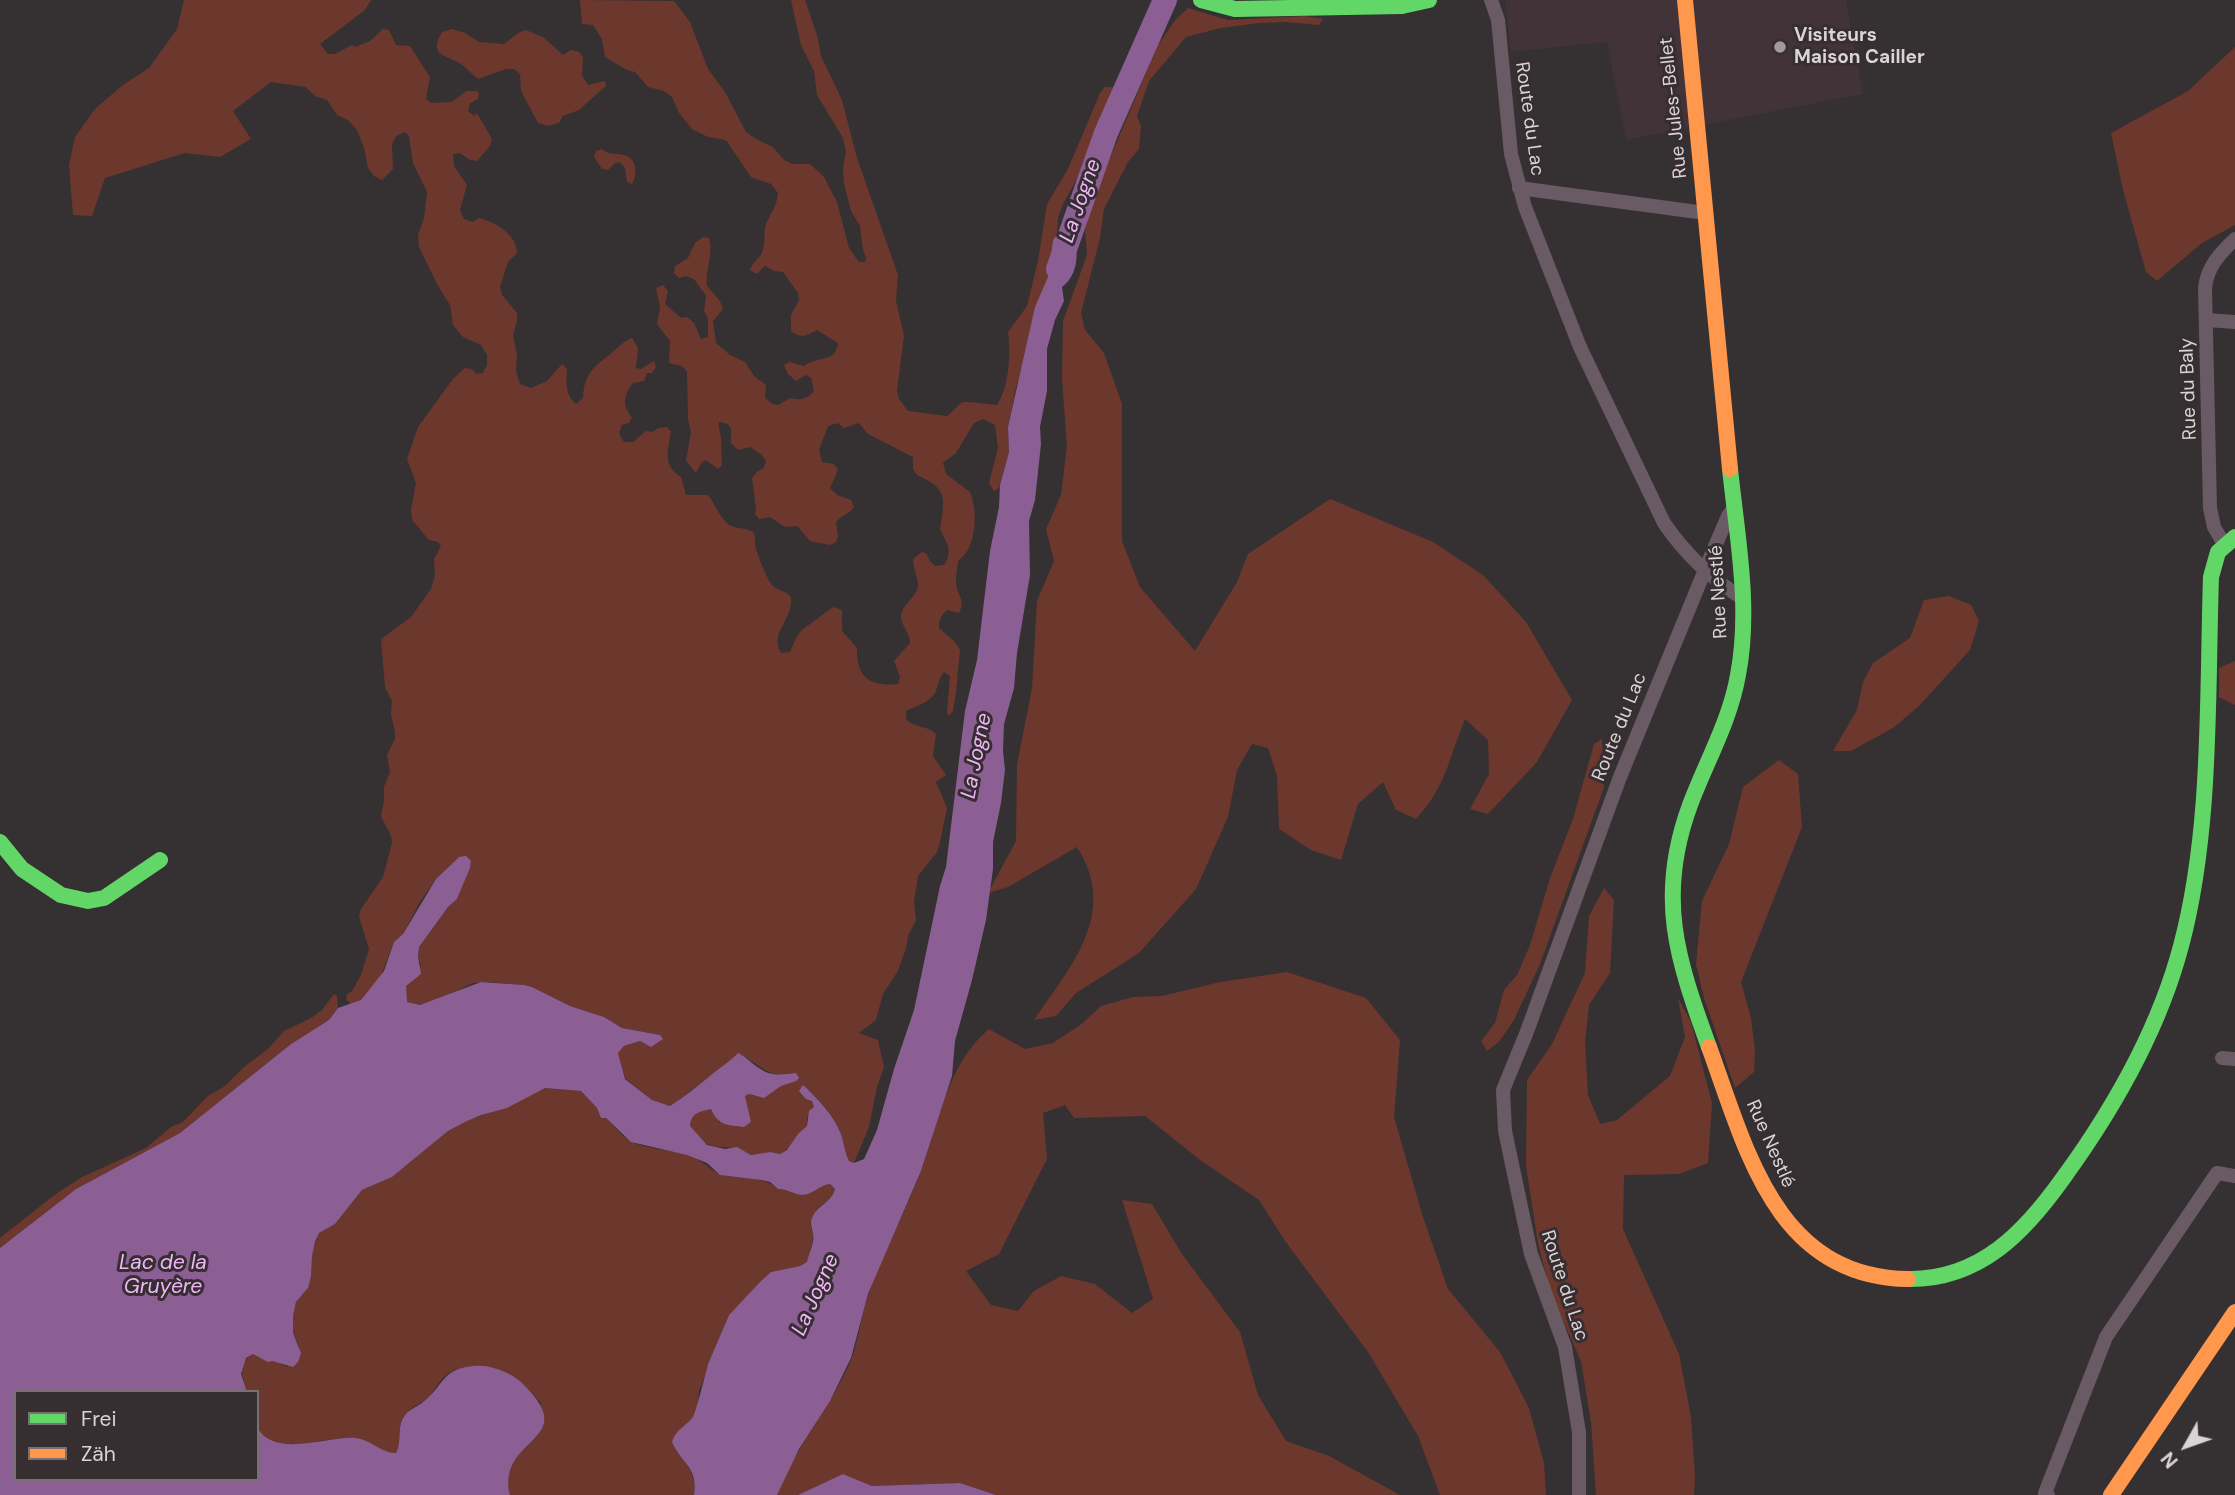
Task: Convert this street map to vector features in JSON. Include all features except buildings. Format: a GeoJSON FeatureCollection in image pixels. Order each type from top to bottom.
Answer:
{"type":"FeatureCollection","features":[{"type":"Feature","properties":{"kind":"street"},"geometry":{"type":"LineString","coordinates":[[1201,0],[1235,9],[1402,6],[1429,0]]}},
{"type":"Feature","properties":{"kind":"street","name":"Route du Lac"},"geometry":{"type":"LineString","coordinates":[[1491,0],[1498,20],[1511,154],[1536,238],[1580,347],[1664,523],[1682,550],[1704,571],[1620,777],[1503,1090],[1505,1131],[1531,1254],[1565,1347],[1579,1432],[1579,1495]]}},
{"type":"Feature","properties":{"kind":"street","name":"Rue Jules-Bellet"},"geometry":{"type":"LineString","coordinates":[[1685,0],[1705,213]]}},
{"type":"Feature","properties":{"kind":"street"},"geometry":{"type":"LineString","coordinates":[[1519,188],[1705,213]]}},
{"type":"Feature","properties":{"kind":"street","name":"Rue Nestlé"},"geometry":{"type":"LineString","coordinates":[[1705,213],[1742,598],[1743,650],[1736,685],[1686,812],[1672,858],[1670,905],[1679,954],[1748,1156],[1782,1216],[1817,1250],[1851,1268],[1878,1277],[1925,1280],[1954,1273],[1984,1260],[2017,1237],[2045,1205],[2095,1133],[2146,1043],[2171,979],[2191,911],[2204,793],[2211,577],[2213,562],[2230,541]]}},
{"type":"Feature","properties":{"kind":"street","name":"Rue du Baly"},"geometry":{"type":"LineString","coordinates":[[2230,541],[2214,527],[2210,508],[2206,276],[2212,264],[2235,239]]}},
{"type":"Feature","properties":{"kind":"street"},"geometry":{"type":"LineString","coordinates":[[2207,320],[2235,322]]}},
{"type":"Feature","properties":{"kind":"street"},"geometry":{"type":"LineString","coordinates":[[1734,508],[1704,571],[1742,598]]}},
{"type":"Feature","properties":{"kind":"street"},"geometry":{"type":"LineString","coordinates":[[0,842],[22,869],[61,895],[88,901],[104,898],[160,860]]}},
{"type":"Feature","properties":{"kind":"street"},"geometry":{"type":"LineString","coordinates":[[2048,1495],[2045,1493],[2106,1337],[2217,1173],[2235,1176]]}},
{"type":"Feature","properties":{"kind":"street"},"geometry":{"type":"LineString","coordinates":[[2111,1495],[2235,1312]]}},
{"type":"Feature","properties":{"kind":"shaded area"},"geometry":{"type":"Polygon","coordinates":[[[184,0],[371,0],[365,10],[320,44],[328,54],[335,54],[352,45],[355,47],[370,41],[383,29],[389,30],[396,45],[410,46],[430,77],[426,99],[431,103],[452,102],[466,91],[477,91],[478,99],[470,103],[468,111],[474,116],[477,113],[492,139],[490,146],[477,161],[460,153],[453,154],[454,166],[467,185],[460,210],[464,219],[473,222],[479,218],[498,226],[509,235],[516,246],[517,253],[508,262],[500,287],[502,295],[517,313],[513,335],[517,355],[516,371],[520,384],[531,388],[547,381],[562,364],[567,369],[568,392],[576,404],[583,398],[587,378],[594,369],[632,338],[638,348],[636,368],[641,369],[654,361],[656,367],[652,373],[647,373],[644,381],[633,383],[627,392],[625,404],[632,418],[629,423],[622,425],[619,433],[623,441],[633,441],[646,431],[652,432],[667,427],[671,432],[669,462],[681,477],[686,495],[708,495],[728,524],[754,533],[757,552],[770,582],[791,597],[789,613],[779,632],[778,645],[781,653],[790,652],[802,630],[833,607],[842,610],[842,631],[857,648],[862,673],[872,682],[888,685],[898,684],[900,677],[894,661],[910,643],[901,617],[918,587],[913,559],[922,552],[926,553],[935,566],[944,565],[947,560],[948,547],[940,529],[942,495],[934,485],[917,475],[913,469],[913,457],[868,434],[859,423],[844,428],[838,423],[828,426],[819,450],[822,462],[834,464],[838,470],[830,488],[837,495],[851,500],[854,507],[836,523],[838,536],[836,542],[830,545],[810,541],[797,526],[785,527],[770,517],[759,519],[755,514],[752,478],[764,468],[766,461],[750,447],[738,450],[731,443],[731,430],[728,425],[719,422],[722,465],[718,469],[706,460],[696,473],[686,461],[691,432],[688,419],[687,371],[682,366],[669,363],[670,341],[657,324],[660,307],[656,288],[663,285],[668,291],[665,304],[681,318],[687,317],[694,323],[701,339],[708,337],[708,318],[704,311],[706,296],[694,279],[686,276],[679,278],[674,273],[675,266],[688,258],[695,243],[703,237],[709,238],[711,249],[707,286],[720,301],[723,309],[713,321],[716,343],[730,355],[745,362],[754,376],[766,385],[765,397],[772,404],[778,405],[790,398],[804,398],[814,390],[811,378],[806,375],[796,381],[788,374],[784,365],[789,362],[804,366],[830,356],[834,354],[838,343],[817,330],[804,336],[791,331],[791,315],[799,300],[798,293],[783,272],[765,266],[757,274],[750,270],[762,252],[766,224],[778,193],[771,184],[751,177],[726,140],[708,137],[692,129],[679,113],[672,97],[664,91],[648,87],[635,72],[605,57],[602,39],[593,25],[582,24],[580,0],[674,1],[690,22],[708,69],[725,92],[746,132],[773,147],[784,160],[793,164],[810,164],[824,177],[837,202],[849,248],[859,262],[865,262],[860,226],[851,211],[844,183],[846,152],[843,138],[817,95],[814,71],[801,45],[791,0],[805,0],[821,56],[842,100],[857,158],[898,275],[896,301],[904,336],[897,391],[899,399],[908,411],[947,416],[963,402],[997,405],[1008,370],[1008,332],[1027,306],[1038,261],[1047,204],[1068,169],[1100,93],[1105,87],[1113,87],[1110,102],[1096,126],[1084,166],[1058,217],[1047,285],[1035,307],[1029,342],[1016,388],[1008,427],[1009,452],[999,488],[994,491],[989,483],[998,448],[995,425],[983,419],[974,423],[956,453],[943,463],[946,474],[970,492],[975,519],[969,547],[958,561],[956,584],[962,602],[961,610],[959,613],[947,610],[939,625],[960,650],[956,692],[953,711],[949,716],[950,676],[944,672],[932,696],[926,702],[906,711],[906,719],[936,734],[933,756],[946,775],[936,782],[947,808],[937,852],[918,876],[914,902],[916,920],[908,936],[898,971],[883,994],[876,1020],[859,1033],[878,1040],[884,1067],[869,1127],[854,1163],[849,1161],[846,1155],[841,1134],[830,1113],[803,1086],[800,1091],[812,1101],[814,1107],[807,1118],[804,1131],[780,1154],[770,1152],[751,1155],[734,1148],[711,1146],[697,1136],[690,1126],[697,1113],[712,1109],[719,1122],[744,1127],[744,1096],[767,1094],[791,1073],[769,1072],[738,1054],[670,1106],[652,1100],[625,1078],[618,1052],[624,1046],[640,1041],[645,1044],[660,1035],[622,1028],[604,1017],[570,1006],[524,985],[473,983],[420,1005],[406,1002],[406,986],[421,966],[419,947],[457,899],[470,868],[471,861],[459,857],[436,879],[420,902],[403,934],[394,942],[380,978],[361,1000],[351,1004],[346,999],[361,975],[369,949],[359,917],[361,909],[383,877],[392,843],[381,816],[384,787],[390,772],[387,755],[395,739],[395,732],[391,715],[392,701],[385,687],[381,639],[411,617],[431,589],[435,575],[434,559],[441,546],[438,542],[429,540],[412,520],[416,483],[407,459],[418,427],[453,379],[465,368],[472,369],[476,374],[483,373],[487,365],[487,355],[481,345],[463,337],[453,325],[450,305],[419,247],[418,235],[424,218],[427,192],[413,163],[409,136],[405,132],[396,136],[392,144],[393,169],[382,180],[374,176],[368,168],[357,130],[348,120],[337,115],[327,100],[315,96],[306,87],[271,82],[233,111],[251,139],[220,157],[185,153],[105,178],[92,216],[73,215],[69,165],[75,137],[95,109],[123,85],[149,68],[177,29],[184,0]]]}},
{"type":"Feature","properties":{"kind":"shaded area"},"geometry":{"type":"Polygon","coordinates":[[[1505,0],[1846,0],[1863,94],[1626,140],[1607,42],[1511,52],[1505,0]]]}},
{"type":"Feature","properties":{"kind":"shaded area"},"geometry":{"type":"Polygon","coordinates":[[[1188,8],[1228,20],[1305,16],[1323,19],[1319,25],[1259,23],[1221,28],[1186,37],[1149,81],[1137,116],[1141,126],[1139,149],[1128,162],[1104,209],[1100,238],[1081,313],[1085,330],[1104,353],[1122,404],[1122,541],[1140,587],[1195,651],[1237,582],[1248,554],[1330,499],[1433,542],[1483,575],[1526,622],[1572,700],[1537,762],[1488,814],[1470,809],[1489,774],[1488,740],[1465,719],[1446,772],[1434,795],[1416,819],[1396,810],[1383,782],[1358,804],[1341,860],[1311,850],[1279,829],[1277,776],[1268,748],[1252,744],[1237,770],[1228,817],[1196,889],[1139,953],[1076,993],[1056,1016],[1034,1020],[1075,959],[1085,938],[1092,917],[1093,894],[1089,871],[1077,847],[1008,887],[988,893],[1016,841],[1017,765],[1032,688],[1037,601],[1054,561],[1046,529],[1061,495],[1067,446],[1062,380],[1063,321],[1087,255],[1085,230],[1107,165],[1158,45],[1176,19],[1188,8]]]}},
{"type":"Feature","properties":{"kind":"shaded area"},"geometry":{"type":"Polygon","coordinates":[[[452,29],[479,42],[504,44],[526,30],[543,37],[563,55],[571,50],[579,52],[583,58],[582,75],[588,85],[605,81],[606,86],[579,110],[563,116],[559,123],[547,126],[538,123],[521,91],[520,74],[514,69],[506,69],[478,79],[461,64],[440,53],[437,46],[442,32],[452,29]]]}},
{"type":"Feature","properties":{"kind":"shaded area"},"geometry":{"type":"Polygon","coordinates":[[[2235,47],[2235,225],[2202,243],[2157,281],[2146,272],[2123,190],[2111,133],[2188,91],[2235,47]]]}},
{"type":"Feature","properties":{"kind":"shaded area"},"geometry":{"type":"Polygon","coordinates":[[[602,149],[632,160],[636,172],[632,184],[627,182],[625,168],[620,162],[608,170],[602,169],[594,157],[596,151],[602,149]]]}},
{"type":"Feature","properties":{"kind":"shaded area"},"geometry":{"type":"Polygon","coordinates":[[[1949,596],[1971,605],[1979,621],[1970,650],[1919,706],[1893,728],[1851,751],[1833,751],[1857,710],[1863,682],[1873,663],[1910,638],[1924,600],[1949,596]]]}},
{"type":"Feature","properties":{"kind":"shaded area"},"geometry":{"type":"Polygon","coordinates":[[[2235,661],[2235,705],[2219,697],[2219,668],[2235,661]]]}},
{"type":"Feature","properties":{"kind":"shaded area"},"geometry":{"type":"Polygon","coordinates":[[[1602,739],[1604,787],[1540,964],[1514,1020],[1499,1042],[1487,1051],[1481,1041],[1495,1023],[1504,990],[1517,975],[1530,945],[1550,878],[1573,819],[1594,744],[1602,739]]]}},
{"type":"Feature","properties":{"kind":"shaded area"},"geometry":{"type":"Polygon","coordinates":[[[1779,760],[1798,774],[1802,827],[1741,982],[1751,1018],[1755,1051],[1754,1072],[1735,1088],[1704,998],[1696,964],[1702,901],[1729,844],[1743,787],[1779,760]]]}},
{"type":"Feature","properties":{"kind":"shaded area"},"geometry":{"type":"Polygon","coordinates":[[[1604,888],[1614,900],[1610,973],[1589,1005],[1585,1042],[1588,1095],[1600,1124],[1617,1120],[1670,1076],[1685,1037],[1678,998],[1691,1022],[1712,1103],[1708,1163],[1679,1174],[1624,1175],[1623,1229],[1679,1354],[1691,1417],[1694,1495],[1596,1495],[1591,1422],[1581,1361],[1550,1291],[1538,1243],[1526,1166],[1527,1080],[1552,1044],[1585,973],[1589,916],[1604,888]]]}},
{"type":"Feature","properties":{"kind":"shaded area"},"geometry":{"type":"Polygon","coordinates":[[[1287,972],[1366,998],[1400,1040],[1394,1117],[1423,1217],[1448,1289],[1500,1352],[1529,1408],[1544,1463],[1546,1495],[1440,1495],[1418,1436],[1368,1352],[1285,1241],[1259,1200],[1200,1160],[1145,1116],[1074,1118],[1065,1105],[1043,1113],[1047,1159],[999,1254],[966,1271],[991,1305],[1018,1311],[1034,1291],[1061,1276],[1095,1284],[1132,1313],[1153,1299],[1122,1200],[1152,1204],[1182,1254],[1240,1332],[1258,1395],[1286,1441],[1329,1456],[1400,1495],[996,1495],[960,1483],[872,1486],[843,1474],[798,1495],[777,1495],[793,1460],[834,1394],[851,1360],[869,1293],[921,1171],[946,1095],[963,1059],[975,1043],[989,1029],[1025,1049],[1053,1043],[1083,1023],[1101,1006],[1133,997],[1162,996],[1220,982],[1287,972]]]}},
{"type":"Feature","properties":{"kind":"shaded area"},"geometry":{"type":"Polygon","coordinates":[[[334,994],[337,996],[338,1008],[329,1020],[291,1044],[180,1133],[76,1189],[0,1248],[0,1238],[53,1196],[82,1177],[146,1148],[171,1127],[183,1122],[208,1096],[225,1086],[269,1048],[284,1031],[322,1010],[334,994]]]}},
{"type":"Feature","properties":{"kind":"shaded area"},"geometry":{"type":"Polygon","coordinates":[[[545,1088],[581,1091],[597,1108],[601,1118],[608,1120],[629,1140],[642,1146],[691,1156],[722,1175],[759,1180],[778,1189],[802,1195],[830,1184],[835,1190],[834,1195],[817,1209],[810,1224],[814,1234],[808,1262],[771,1272],[729,1315],[699,1391],[697,1412],[675,1449],[692,1475],[694,1495],[510,1495],[510,1468],[518,1455],[537,1436],[541,1403],[522,1383],[493,1368],[465,1367],[448,1373],[429,1397],[403,1417],[396,1453],[391,1454],[369,1444],[345,1439],[298,1444],[274,1443],[259,1431],[259,1390],[246,1390],[242,1376],[243,1366],[253,1354],[287,1367],[299,1346],[293,1333],[293,1316],[296,1302],[308,1288],[313,1249],[319,1233],[335,1224],[362,1190],[392,1177],[448,1131],[545,1088]]]}},
{"type":"Feature","properties":{"kind":"water","name":"Lac de la Gruyère"},"geometry":{"type":"Polygon","coordinates":[[[1057,235],[1075,241],[1077,254],[1073,273],[1062,287],[1064,301],[1055,320],[1047,349],[1047,391],[1040,427],[1041,444],[1035,500],[1029,521],[1030,575],[1014,688],[1004,724],[1005,770],[993,842],[993,869],[986,920],[955,1041],[952,1076],[921,1171],[868,1294],[851,1358],[830,1401],[799,1449],[777,1495],[694,1495],[694,1478],[672,1442],[678,1431],[693,1417],[708,1364],[729,1315],[771,1272],[807,1262],[813,1240],[812,1218],[835,1189],[830,1184],[802,1195],[778,1189],[770,1182],[720,1175],[707,1163],[687,1155],[631,1142],[606,1118],[601,1118],[597,1108],[581,1091],[545,1088],[507,1108],[481,1115],[448,1131],[392,1177],[362,1190],[335,1224],[319,1233],[312,1256],[308,1288],[296,1302],[293,1316],[293,1333],[301,1353],[293,1367],[268,1362],[253,1354],[246,1358],[241,1374],[246,1390],[14,1390],[14,1481],[259,1481],[259,1430],[265,1437],[276,1442],[302,1444],[355,1438],[396,1453],[400,1426],[405,1415],[430,1396],[449,1374],[473,1366],[493,1368],[512,1375],[522,1383],[539,1403],[544,1417],[542,1429],[515,1461],[509,1475],[510,1495],[0,1495],[0,1248],[76,1189],[180,1133],[291,1044],[329,1020],[338,1008],[361,1000],[384,971],[394,942],[403,934],[436,879],[459,857],[466,856],[471,861],[470,868],[457,899],[419,947],[421,974],[406,986],[407,1002],[420,1005],[481,982],[524,985],[570,1006],[604,1017],[622,1028],[660,1035],[663,1039],[651,1047],[640,1041],[624,1046],[618,1053],[625,1079],[652,1100],[670,1106],[738,1053],[770,1074],[796,1073],[799,1078],[764,1098],[749,1094],[745,1096],[751,1122],[744,1127],[720,1122],[711,1109],[697,1113],[690,1126],[707,1145],[725,1149],[737,1147],[751,1155],[770,1152],[780,1154],[787,1150],[807,1126],[809,1111],[814,1107],[812,1101],[799,1091],[803,1085],[834,1120],[849,1161],[854,1163],[864,1159],[877,1130],[914,1010],[946,867],[965,711],[977,660],[1000,485],[1009,452],[1008,427],[1035,307],[1048,277],[1053,240],[1057,235]]]}},
{"type":"Feature","properties":{"kind":"water"},"geometry":{"type":"Polygon","coordinates":[[[843,1474],[872,1486],[960,1483],[996,1495],[798,1495],[843,1474]]]}},
{"type":"Feature","properties":{"kind":"waterway","name":"La Jogne"},"geometry":{"type":"LineString","coordinates":[[1058,269],[1106,133],[1165,0]]}},
{"type":"Feature","properties":{"kind":"traffic: fast"},"geometry":{"type":"LineString","coordinates":[[1201,0],[1235,9],[1402,6],[1429,0]]}},
{"type":"Feature","properties":{"kind":"traffic: fast"},"geometry":{"type":"LineString","coordinates":[[1709,1047],[1680,956],[1675,928],[1674,869],[1690,805],[1729,709],[1742,650],[1742,572],[1730,469]]}},
{"type":"Feature","properties":{"kind":"traffic: fast"},"geometry":{"type":"LineString","coordinates":[[1908,1279],[1934,1277],[1979,1262],[2016,1234],[2049,1197],[2082,1151],[2133,1067],[2147,1037],[2172,977],[2191,902],[2206,763],[2211,577],[2218,552],[2235,537]]}},
{"type":"Feature","properties":{"kind":"traffic: fast"},"geometry":{"type":"LineString","coordinates":[[0,842],[22,869],[61,895],[88,901],[104,898],[160,860]]}},
{"type":"Feature","properties":{"kind":"traffic: slow"},"geometry":{"type":"LineString","coordinates":[[1685,0],[1730,469]]}},
{"type":"Feature","properties":{"kind":"traffic: slow"},"geometry":{"type":"LineString","coordinates":[[1709,1047],[1753,1164],[1772,1200],[1796,1231],[1826,1256],[1863,1273],[1908,1279]]}},
{"type":"Feature","properties":{"kind":"traffic: slow"},"geometry":{"type":"LineString","coordinates":[[2111,1495],[2235,1312]]}},
{"type":"Feature","properties":{"kind":"place","name":"Visiteurs Maison Cailler"},"geometry":{"type":"Point","coordinates":[1780,47]}}]}
